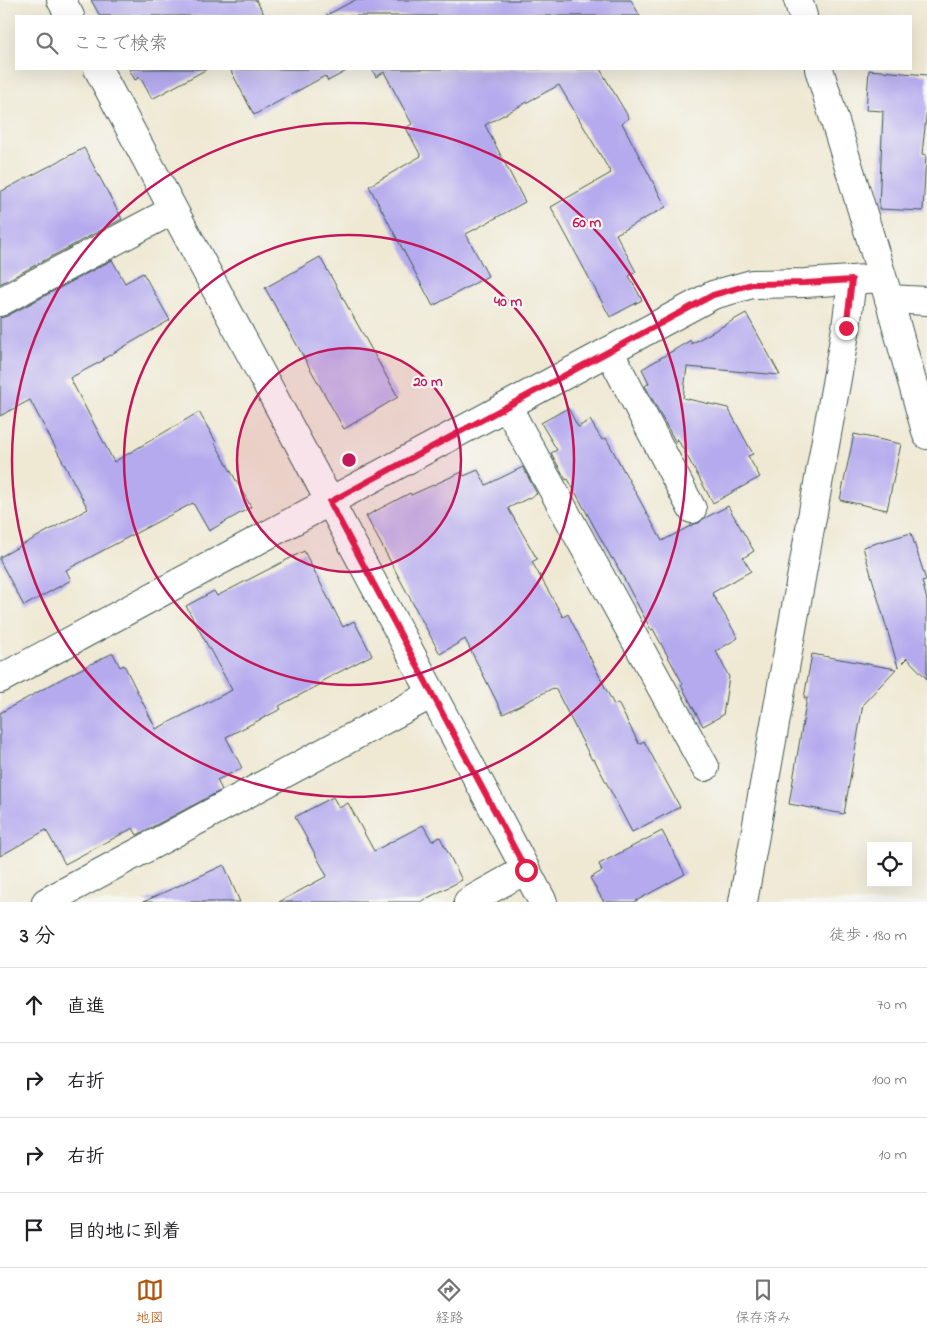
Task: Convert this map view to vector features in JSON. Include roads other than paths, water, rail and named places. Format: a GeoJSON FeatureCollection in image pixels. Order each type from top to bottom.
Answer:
{"type":"FeatureCollection","features":[{"type":"Feature","properties":{"kind":"street"},"geometry":{"type":"LineString","coordinates":[[61,0],[69,15]]}},
{"type":"Feature","properties":{"kind":"street"},"geometry":{"type":"LineString","coordinates":[[798,0],[803,15]]}},
{"type":"Feature","properties":{"kind":"street"},"geometry":{"type":"LineString","coordinates":[[99,70],[542,902]]}},
{"type":"Feature","properties":{"kind":"street"},"geometry":{"type":"LineString","coordinates":[[819,70],[886,289],[927,435]]}},
{"type":"Feature","properties":{"kind":"street"},"geometry":{"type":"LineString","coordinates":[[0,302],[174,210]]}},
{"type":"Feature","properties":{"kind":"street"},"geometry":{"type":"LineString","coordinates":[[744,902],[846,328],[852,280]]}},
{"type":"Feature","properties":{"kind":"street"},"geometry":{"type":"LineString","coordinates":[[0,679],[713,295],[752,284],[852,280],[927,301]]}},
{"type":"Feature","properties":{"kind":"street"},"geometry":{"type":"LineString","coordinates":[[609,351],[692,509]]}},
{"type":"Feature","properties":{"kind":"street"},"geometry":{"type":"LineString","coordinates":[[507,406],[705,767]]}},
{"type":"Feature","properties":{"kind":"street"},"geometry":{"type":"LineString","coordinates":[[46,902],[432,694]]}},
{"type":"Feature","properties":{"kind":"street"},"geometry":{"type":"LineString","coordinates":[[468,902],[526,870]]}}]}
